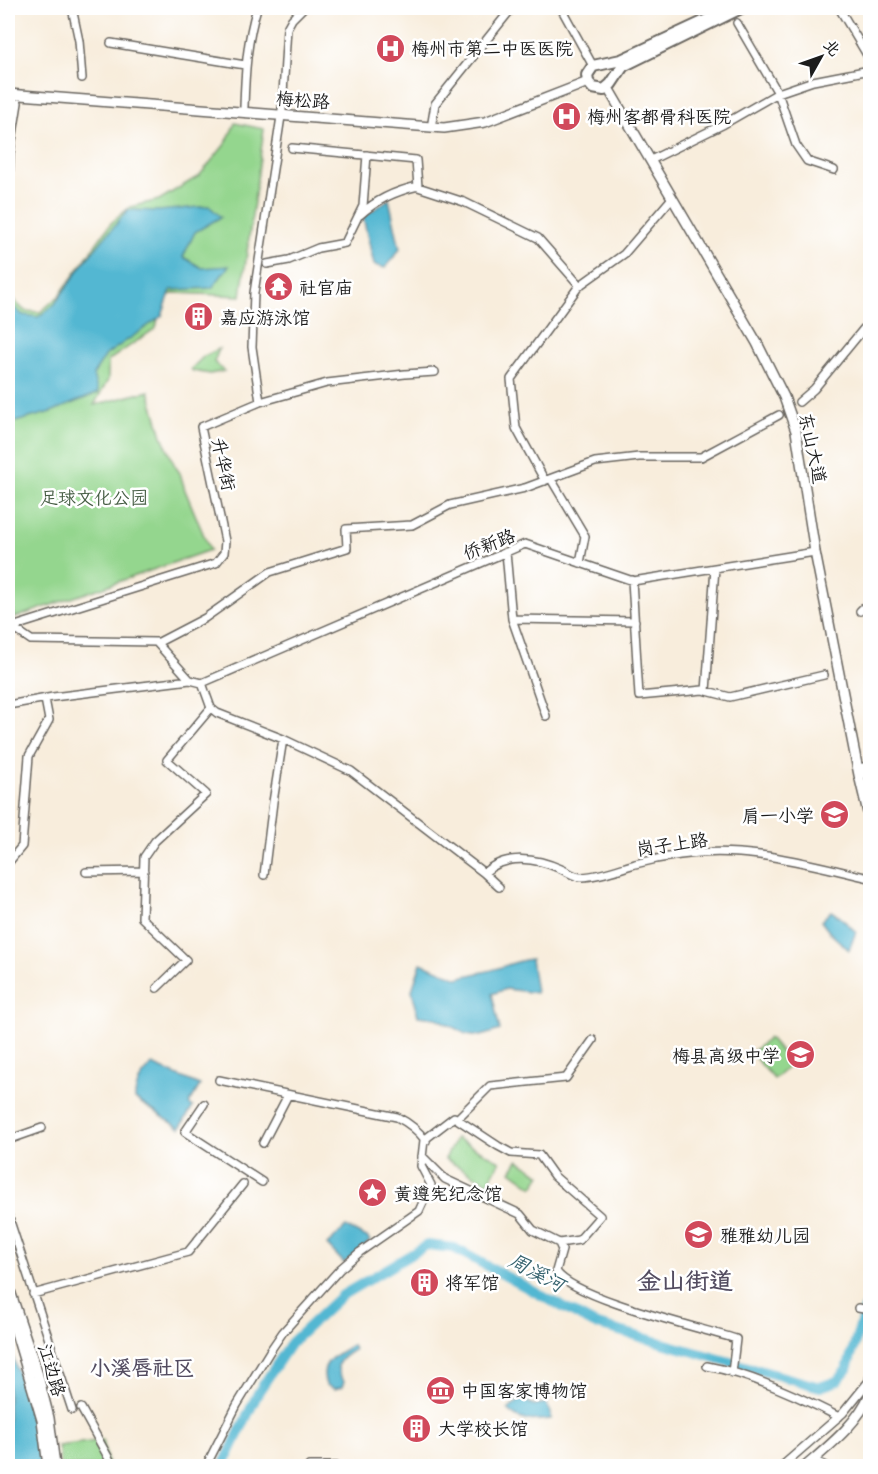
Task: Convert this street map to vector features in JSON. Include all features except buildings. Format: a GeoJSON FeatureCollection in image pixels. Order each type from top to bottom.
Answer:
{"type":"FeatureCollection","features":[{"type":"Feature","properties":{"kind":"highway"},"geometry":{"type":"LineString","coordinates":[[733,8],[621,60],[597,65],[588,71],[587,80],[597,90],[610,84],[623,66],[741,8]]}},
{"type":"Feature","properties":{"kind":"highway"},"geometry":{"type":"LineString","coordinates":[[597,65],[611,69],[610,84]]}},
{"type":"Feature","properties":{"kind":"main road","name":"梅松路"},"geometry":{"type":"LineString","coordinates":[[8,92],[443,122],[486,117],[587,80]]}},
{"type":"Feature","properties":{"kind":"main road","name":"梅松路"},"geometry":{"type":"LineString","coordinates":[[8,92],[444,128],[485,122],[587,80]]}},
{"type":"Feature","properties":{"kind":"main road","name":"东山大道"},"geometry":{"type":"LineString","coordinates":[[610,84],[672,198],[757,343],[784,397],[796,431],[815,552],[870,821]]}},
{"type":"Feature","properties":{"kind":"main road","name":"江边路"},"geometry":{"type":"LineString","coordinates":[[8,1285],[38,1375],[49,1418],[55,1467]]}},
{"type":"Feature","properties":{"kind":"main road","name":"江边路"},"geometry":{"type":"LineString","coordinates":[[8,1306],[40,1409],[48,1467]]}},
{"type":"Feature","properties":{"kind":"main road"},"geometry":{"type":"LineString","coordinates":[[809,1464],[864,1408],[870,1394]]}},
{"type":"Feature","properties":{"kind":"main road"},"geometry":{"type":"LineString","coordinates":[[809,1464],[824,1467]]}},
{"type":"Feature","properties":{"kind":"street"},"geometry":{"type":"LineString","coordinates":[[72,8],[79,41],[82,78]]}},
{"type":"Feature","properties":{"kind":"street"},"geometry":{"type":"LineString","coordinates":[[244,107],[245,65],[252,23],[257,8]]}},
{"type":"Feature","properties":{"kind":"street"},"geometry":{"type":"LineString","coordinates":[[303,8],[287,28],[282,110],[254,293],[252,347],[260,402],[327,384],[435,372]]}},
{"type":"Feature","properties":{"kind":"street"},"geometry":{"type":"LineString","coordinates":[[432,122],[435,105],[512,8]]}},
{"type":"Feature","properties":{"kind":"street"},"geometry":{"type":"LineString","coordinates":[[561,8],[597,65]]}},
{"type":"Feature","properties":{"kind":"street"},"geometry":{"type":"LineString","coordinates":[[840,8],[870,60]]}},
{"type":"Feature","properties":{"kind":"street"},"geometry":{"type":"LineString","coordinates":[[737,23],[778,93],[796,145],[807,161],[834,170]]}},
{"type":"Feature","properties":{"kind":"street"},"geometry":{"type":"LineString","coordinates":[[111,43],[245,65]]}},
{"type":"Feature","properties":{"kind":"street"},"geometry":{"type":"LineString","coordinates":[[656,158],[724,124],[778,93],[813,81],[870,70]]}},
{"type":"Feature","properties":{"kind":"street"},"geometry":{"type":"LineString","coordinates":[[8,198],[10,144],[18,103]]}},
{"type":"Feature","properties":{"kind":"street"},"geometry":{"type":"LineString","coordinates":[[292,148],[416,160],[418,186]]}},
{"type":"Feature","properties":{"kind":"street"},"geometry":{"type":"LineString","coordinates":[[267,264],[289,260],[318,248],[345,243],[363,206],[367,155]]}},
{"type":"Feature","properties":{"kind":"street"},"geometry":{"type":"LineString","coordinates":[[357,219],[372,203],[401,190],[418,186],[464,202],[538,238],[580,286]]}},
{"type":"Feature","properties":{"kind":"street"},"geometry":{"type":"LineString","coordinates":[[580,563],[585,536],[516,428],[511,379],[580,286],[624,254],[672,198]]}},
{"type":"Feature","properties":{"kind":"street"},"geometry":{"type":"LineString","coordinates":[[799,402],[814,389],[870,321]]}},
{"type":"Feature","properties":{"kind":"street","name":"升华街"},"geometry":{"type":"LineString","coordinates":[[12,627],[216,563],[224,553],[225,541],[201,427],[260,402]]}},
{"type":"Feature","properties":{"kind":"street"},"geometry":{"type":"LineString","coordinates":[[8,616],[12,627],[31,640],[157,643],[204,618],[270,572],[347,548],[346,529],[412,525],[450,505],[525,488],[594,462],[639,458],[701,457],[779,415]]}},
{"type":"Feature","properties":{"kind":"street","name":"侨新路"},"geometry":{"type":"LineString","coordinates":[[202,683],[525,544],[632,580],[815,552]]}},
{"type":"Feature","properties":{"kind":"street"},"geometry":{"type":"LineString","coordinates":[[507,552],[512,619],[546,716]]}},
{"type":"Feature","properties":{"kind":"street"},"geometry":{"type":"LineString","coordinates":[[706,691],[715,568]]}},
{"type":"Feature","properties":{"kind":"street"},"geometry":{"type":"LineString","coordinates":[[632,580],[639,696],[706,691],[730,697],[824,675]]}},
{"type":"Feature","properties":{"kind":"street"},"geometry":{"type":"LineString","coordinates":[[860,611],[870,601]]}},
{"type":"Feature","properties":{"kind":"street"},"geometry":{"type":"LineString","coordinates":[[512,619],[635,621]]}},
{"type":"Feature","properties":{"kind":"street"},"geometry":{"type":"LineString","coordinates":[[157,643],[190,680]]}},
{"type":"Feature","properties":{"kind":"street"},"geometry":{"type":"LineString","coordinates":[[8,705],[190,680],[202,683],[211,708],[217,713],[283,739],[351,771],[499,887]]}},
{"type":"Feature","properties":{"kind":"street"},"geometry":{"type":"LineString","coordinates":[[8,863],[22,846],[29,756],[49,720],[45,699]]}},
{"type":"Feature","properties":{"kind":"street"},"geometry":{"type":"LineString","coordinates":[[157,988],[186,960],[142,918],[144,857],[155,841],[206,794],[167,760],[211,708]]}},
{"type":"Feature","properties":{"kind":"street"},"geometry":{"type":"LineString","coordinates":[[264,875],[283,739]]}},
{"type":"Feature","properties":{"kind":"street"},"geometry":{"type":"LineString","coordinates":[[858,771],[870,766]]}},
{"type":"Feature","properties":{"kind":"street"},"geometry":{"type":"LineString","coordinates":[[858,771],[870,773]]}},
{"type":"Feature","properties":{"kind":"street","name":"岗子上路"},"geometry":{"type":"LineString","coordinates":[[484,873],[490,867],[529,858],[556,867],[578,878],[597,876],[636,864],[679,855],[755,853],[870,878]]}},
{"type":"Feature","properties":{"kind":"street"},"geometry":{"type":"LineString","coordinates":[[86,873],[144,871]]}},
{"type":"Feature","properties":{"kind":"street"},"geometry":{"type":"LineString","coordinates":[[457,1119],[490,1086],[566,1078],[593,1040]]}},
{"type":"Feature","properties":{"kind":"street"},"geometry":{"type":"LineString","coordinates":[[219,1080],[397,1117],[412,1126],[426,1141]]}},
{"type":"Feature","properties":{"kind":"street"},"geometry":{"type":"LineString","coordinates":[[263,1143],[288,1095]]}},
{"type":"Feature","properties":{"kind":"street"},"geometry":{"type":"LineString","coordinates":[[204,1104],[185,1132],[262,1182]]}},
{"type":"Feature","properties":{"kind":"street"},"geometry":{"type":"LineString","coordinates":[[206,1467],[237,1405],[283,1332],[340,1269],[360,1252],[419,1211],[430,1185],[421,1166],[424,1140],[454,1117],[511,1153],[538,1155],[554,1176],[600,1216],[579,1240],[559,1244]]}},
{"type":"Feature","properties":{"kind":"street"},"geometry":{"type":"LineString","coordinates":[[8,1140],[42,1128]]}},
{"type":"Feature","properties":{"kind":"street"},"geometry":{"type":"LineString","coordinates":[[422,1156],[445,1179],[520,1215],[533,1230],[559,1244],[562,1250],[556,1271],[566,1283],[603,1300],[736,1338],[732,1373]]}},
{"type":"Feature","properties":{"kind":"street"},"geometry":{"type":"LineString","coordinates":[[33,1294],[188,1252],[243,1184]]}},
{"type":"Feature","properties":{"kind":"street"},"geometry":{"type":"LineString","coordinates":[[8,1215],[72,1410]]}},
{"type":"Feature","properties":{"kind":"street"},"geometry":{"type":"LineString","coordinates":[[858,1308],[870,1310]]}},
{"type":"Feature","properties":{"kind":"street"},"geometry":{"type":"LineString","coordinates":[[707,1366],[801,1398],[839,1417]]}},
{"type":"Feature","properties":{"kind":"street"},"geometry":{"type":"LineString","coordinates":[[782,1467],[839,1417],[869,1381],[870,1375]]}},
{"type":"Feature","properties":{"kind":"street"},"geometry":{"type":"LineString","coordinates":[[81,1408],[113,1467]]}},
{"type":"Feature","properties":{"kind":"street"},"geometry":{"type":"LineString","coordinates":[[309,1467],[336,1467]]}},
{"type":"Feature","properties":{"kind":"green space","name":"足球文化公园"},"geometry":{"type":"Polygon","coordinates":[[[235,123],[264,129],[241,296],[174,293],[162,299],[156,328],[108,361],[108,380],[94,405],[149,391],[162,436],[180,473],[210,550],[14,618],[8,596],[8,295],[25,311],[40,312],[59,296],[111,223],[130,207],[159,200],[199,176],[226,143],[235,123]]]}},
{"type":"Feature","properties":{"kind":"green space"},"geometry":{"type":"Polygon","coordinates":[[[219,349],[214,362],[224,371],[210,374],[191,369],[204,356],[219,349]]]}},
{"type":"Feature","properties":{"kind":"green space"},"geometry":{"type":"Polygon","coordinates":[[[769,1038],[792,1064],[774,1079],[751,1053],[769,1038]]]}},
{"type":"Feature","properties":{"kind":"green space"},"geometry":{"type":"Polygon","coordinates":[[[456,1138],[500,1161],[488,1183],[445,1159],[456,1138]]]}},
{"type":"Feature","properties":{"kind":"green space"},"geometry":{"type":"Polygon","coordinates":[[[518,1160],[541,1175],[533,1187],[511,1171],[518,1160]]]}},
{"type":"Feature","properties":{"kind":"green space"},"geometry":{"type":"Polygon","coordinates":[[[103,1440],[108,1466],[61,1466],[58,1446],[103,1440]]]}},
{"type":"Feature","properties":{"kind":"water"},"geometry":{"type":"Polygon","coordinates":[[[389,199],[400,249],[385,268],[374,265],[363,217],[389,199]]]}},
{"type":"Feature","properties":{"kind":"water"},"geometry":{"type":"Polygon","coordinates":[[[209,206],[221,217],[195,232],[183,257],[202,268],[229,266],[212,288],[171,290],[162,316],[106,355],[93,375],[98,393],[51,412],[8,424],[8,305],[23,315],[38,317],[54,305],[86,260],[128,210],[159,211],[209,206]]]}},
{"type":"Feature","properties":{"kind":"water"},"geometry":{"type":"Polygon","coordinates":[[[831,911],[856,932],[849,950],[830,933],[821,921],[831,911]]]}},
{"type":"Feature","properties":{"kind":"water"},"geometry":{"type":"Polygon","coordinates":[[[531,959],[536,993],[506,989],[492,994],[500,1030],[481,1036],[466,1034],[436,1018],[418,1016],[412,990],[421,963],[458,978],[531,959]]]}},
{"type":"Feature","properties":{"kind":"water"},"geometry":{"type":"Polygon","coordinates":[[[152,1065],[200,1085],[189,1104],[193,1107],[180,1128],[135,1099],[140,1080],[152,1065]]]}},
{"type":"Feature","properties":{"kind":"water"},"geometry":{"type":"Polygon","coordinates":[[[346,1227],[367,1237],[370,1241],[344,1263],[327,1245],[346,1227]]]}},
{"type":"Feature","properties":{"kind":"water"},"geometry":{"type":"Polygon","coordinates":[[[8,1341],[33,1421],[40,1466],[8,1466],[8,1341]]]}},
{"type":"Feature","properties":{"kind":"water"},"geometry":{"type":"Polygon","coordinates":[[[352,1345],[354,1350],[339,1362],[338,1366],[344,1381],[342,1387],[335,1389],[326,1385],[324,1370],[326,1365],[334,1356],[352,1345]]]}},
{"type":"Feature","properties":{"kind":"water"},"geometry":{"type":"Polygon","coordinates":[[[521,1399],[534,1405],[546,1403],[551,1419],[528,1420],[512,1414],[508,1410],[521,1399]]]}},
{"type":"Feature","properties":{"kind":"waterway","name":"周溪河"},"geometry":{"type":"LineString","coordinates":[[223,1466],[259,1391],[291,1343],[341,1296],[427,1245],[454,1248],[594,1324],[820,1387],[837,1381],[847,1369],[870,1293]]}},
{"type":"Feature","properties":{"kind":"place","name":"梅州市第二中医医院"},"geometry":{"type":"Point","coordinates":[390,48]}},
{"type":"Feature","properties":{"kind":"place","name":"梅州客都骨科医院"},"geometry":{"type":"Point","coordinates":[566,116]}},
{"type":"Feature","properties":{"kind":"place","name":"社官庙"},"geometry":{"type":"Point","coordinates":[278,287]}},
{"type":"Feature","properties":{"kind":"place","name":"嘉应游泳馆"},"geometry":{"type":"Point","coordinates":[199,317]}},
{"type":"Feature","properties":{"kind":"place","name":"肩一小学"},"geometry":{"type":"Point","coordinates":[835,815]}},
{"type":"Feature","properties":{"kind":"place","name":"梅县高级中学"},"geometry":{"type":"Point","coordinates":[801,1055]}},
{"type":"Feature","properties":{"kind":"place","name":"黄遵宪纪念馆"},"geometry":{"type":"Point","coordinates":[373,1193]}},
{"type":"Feature","properties":{"kind":"place","name":"雅雅幼儿园"},"geometry":{"type":"Point","coordinates":[699,1235]}},
{"type":"Feature","properties":{"kind":"place","name":"将军馆"},"geometry":{"type":"Point","coordinates":[424,1282]}},
{"type":"Feature","properties":{"kind":"place","name":"中国客家博物馆"},"geometry":{"type":"Point","coordinates":[440,1390]}},
{"type":"Feature","properties":{"kind":"place","name":"大学校长馆"},"geometry":{"type":"Point","coordinates":[417,1428]}},
{"type":"Feature","properties":{"kind":"district","name":"金山街道"},"geometry":{"type":"Point","coordinates":[685,1280]}},
{"type":"Feature","properties":{"kind":"district","name":"小溪唇社区"},"geometry":{"type":"Point","coordinates":[142,1367]}}]}
